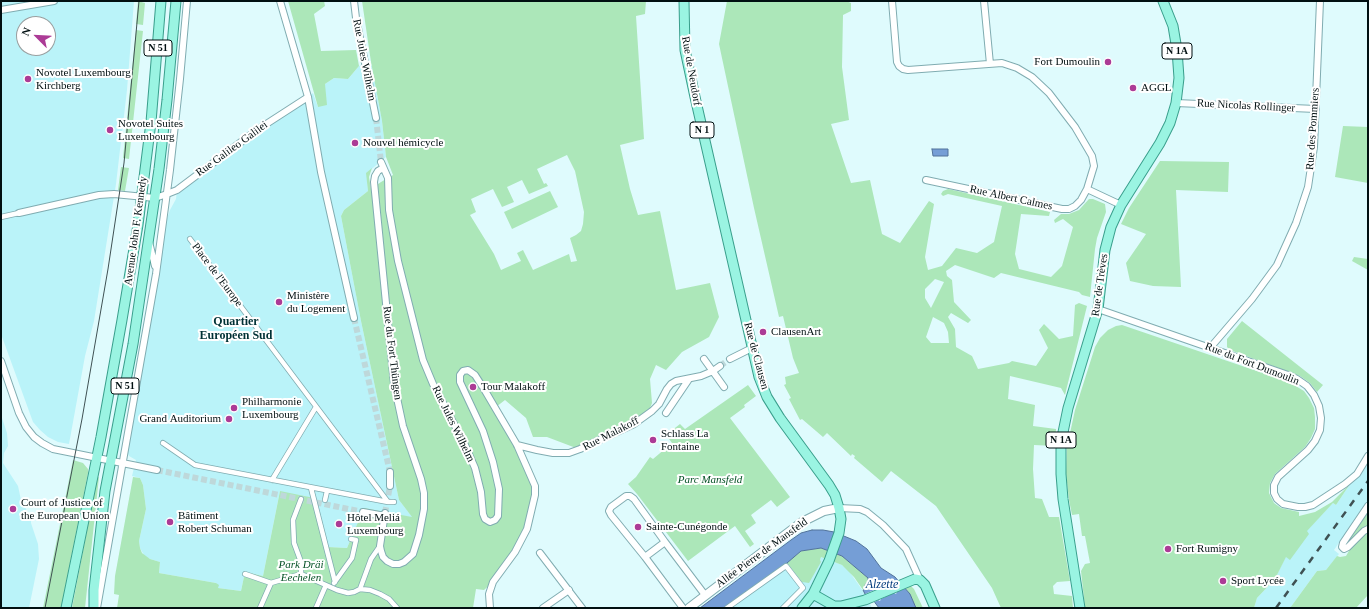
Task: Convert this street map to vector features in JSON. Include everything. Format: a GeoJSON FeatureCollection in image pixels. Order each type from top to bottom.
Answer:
{"type":"FeatureCollection","features":[{"type":"Feature","properties":{"kind":"main road","name":"Avenue John F. Kennedy"},"geometry":{"type":"LineString","coordinates":[[66,608],[122,320],[151,122],[161,1]]}},
{"type":"Feature","properties":{"kind":"main road","name":"Avenue John F. Kennedy"},"geometry":{"type":"LineString","coordinates":[[96,608],[94,590],[104,498],[133,344],[149,240],[167,100],[176,1]]}},
{"type":"Feature","properties":{"kind":"main road","name":"Rue de Neudorf"},"geometry":{"type":"LineString","coordinates":[[684,1],[685,50],[732,256]]}},
{"type":"Feature","properties":{"kind":"main road","name":"Rue de Trèves"},"geometry":{"type":"LineString","coordinates":[[1080,608],[1063,499],[1061,442],[1068,408],[1098,309],[1107,240],[1111,227],[1122,205],[1160,143],[1170,123],[1176,103],[1179,78],[1177,50],[1173,26],[1163,1]]}},
{"type":"Feature","properties":{"kind":"main road","name":"Rue de Clausen"},"geometry":{"type":"LineString","coordinates":[[732,256],[752,348],[766,397],[829,485],[839,508]]}},
{"type":"Feature","properties":{"kind":"main road","name":"N 1"},"geometry":{"type":"LineString","coordinates":[[802,608],[813,594],[829,562],[839,532],[841,519],[839,508]]}},
{"type":"Feature","properties":{"kind":"main road","name":"Allée Pierre de Mansfeld"},"geometry":{"type":"LineString","coordinates":[[689,608],[802,522],[824,511],[839,508]]}},
{"type":"Feature","properties":{"kind":"main road"},"geometry":{"type":"LineString","coordinates":[[813,594],[834,607],[848,605],[912,580],[920,580],[925,585],[935,608]]}},
{"type":"Feature","properties":{"kind":"street"},"geometry":{"type":"LineString","coordinates":[[1,10],[54,1]]}},
{"type":"Feature","properties":{"kind":"street","name":"Avenue John F. Kennedy"},"geometry":{"type":"LineString","coordinates":[[96,608],[156,274],[180,79],[186,1]]}},
{"type":"Feature","properties":{"kind":"street"},"geometry":{"type":"LineString","coordinates":[[280,1],[308,96],[321,172],[354,318]]}},
{"type":"Feature","properties":{"kind":"street","name":"Rue Jules Wilhelm"},"geometry":{"type":"LineString","coordinates":[[354,1],[376,118]]}},
{"type":"Feature","properties":{"kind":"street","name":"Rue Albert Calmes"},"geometry":{"type":"LineString","coordinates":[[892,1],[897,62],[899,66],[903,69],[1002,63],[1017,68],[1032,77],[1049,94],[1067,116],[1092,156],[1094,166],[1087,189],[1081,200],[1075,206],[1068,209],[1062,209],[926,180]]}},
{"type":"Feature","properties":{"kind":"street"},"geometry":{"type":"LineString","coordinates":[[984,1],[990,64]]}},
{"type":"Feature","properties":{"kind":"street","name":"Rue des Pommiers"},"geometry":{"type":"LineString","coordinates":[[1210,348],[1252,299],[1277,265],[1296,223],[1308,187],[1314,147],[1320,1]]}},
{"type":"Feature","properties":{"kind":"street","name":"Rue Galileo Galilei"},"geometry":{"type":"LineString","coordinates":[[155,198],[177,190],[257,130],[308,96]]}},
{"type":"Feature","properties":{"kind":"street","name":"Rue Nicolas Rollinger"},"geometry":{"type":"LineString","coordinates":[[1176,103],[1316,109]]}},
{"type":"Feature","properties":{"kind":"street","name":"Rue Jules Wilhelm"},"geometry":{"type":"LineString","coordinates":[[382,165],[388,178],[389,210],[398,260],[423,360],[433,384],[465,445],[475,468],[481,492],[483,514],[485,519],[490,522],[495,520],[498,516],[499,489],[493,462],[483,431],[460,382],[460,375],[463,371],[468,370],[475,375],[483,387],[517,445],[535,486],[535,495],[527,529],[515,552],[493,582],[489,594],[490,608]]}},
{"type":"Feature","properties":{"kind":"street","name":"Rue du Fort Thüngen"},"geometry":{"type":"LineString","coordinates":[[380,546],[383,557],[393,564],[398,564],[409,559],[415,548],[424,509],[424,493],[421,479],[403,426],[394,384],[374,182],[375,176],[382,165]]}},
{"type":"Feature","properties":{"kind":"street"},"geometry":{"type":"LineString","coordinates":[[1087,189],[1122,205]]}},
{"type":"Feature","properties":{"kind":"street"},"geometry":{"type":"LineString","coordinates":[[1,218],[99,195],[114,194],[155,198]]}},
{"type":"Feature","properties":{"kind":"street","name":"Place de l'Europe"},"geometry":{"type":"LineString","coordinates":[[190,239],[388,502]]}},
{"type":"Feature","properties":{"kind":"street","name":"Avenue John F. Kennedy"},"geometry":{"type":"LineString","coordinates":[[149,240],[156,274]]}},
{"type":"Feature","properties":{"kind":"street","name":"Rue du Fort Dumoulin"},"geometry":{"type":"LineString","coordinates":[[1098,309],[1297,379],[1307,386],[1314,395],[1319,406],[1321,418],[1320,430],[1316,441],[1308,450],[1278,477],[1274,485],[1274,493],[1277,499],[1283,504],[1298,507],[1313,505],[1345,484],[1357,474],[1368,456]]}},
{"type":"Feature","properties":{"kind":"street"},"geometry":{"type":"LineString","coordinates":[[730,359],[752,348]]}},
{"type":"Feature","properties":{"kind":"street"},"geometry":{"type":"LineString","coordinates":[[704,359],[724,387]]}},
{"type":"Feature","properties":{"kind":"street"},"geometry":{"type":"LineString","coordinates":[[1,361],[19,413],[26,427],[34,437],[42,443],[53,449],[96,459],[157,470]]}},
{"type":"Feature","properties":{"kind":"street","name":"Rue Malakoff"},"geometry":{"type":"LineString","coordinates":[[517,445],[553,453],[569,453],[580,449],[634,424],[652,411],[671,384],[676,381],[713,372],[720,366]]}},
{"type":"Feature","properties":{"kind":"street"},"geometry":{"type":"LineString","coordinates":[[666,413],[689,379]]}},
{"type":"Feature","properties":{"kind":"street"},"geometry":{"type":"LineString","coordinates":[[272,480],[316,407]]}},
{"type":"Feature","properties":{"kind":"street"},"geometry":{"type":"LineString","coordinates":[[163,443],[195,465],[327,491],[394,502]]}},
{"type":"Feature","properties":{"kind":"street"},"geometry":{"type":"LineString","coordinates":[[390,472],[390,486]]}},
{"type":"Feature","properties":{"kind":"street"},"geometry":{"type":"LineString","coordinates":[[311,488],[335,582]]}},
{"type":"Feature","properties":{"kind":"street"},"geometry":{"type":"LineString","coordinates":[[325,500],[327,491]]}},
{"type":"Feature","properties":{"kind":"street"},"geometry":{"type":"LineString","coordinates":[[683,608],[611,515],[609,511],[611,507],[626,496],[634,498],[705,595]]}},
{"type":"Feature","properties":{"kind":"street"},"geometry":{"type":"LineString","coordinates":[[300,499],[293,520],[294,543],[301,562],[301,574]]}},
{"type":"Feature","properties":{"kind":"street"},"geometry":{"type":"LineString","coordinates":[[1368,506],[1343,543],[1342,547],[1346,548],[1368,529]]}},
{"type":"Feature","properties":{"kind":"street"},"geometry":{"type":"LineString","coordinates":[[839,508],[860,509],[867,512],[883,525],[906,549],[920,580]]}},
{"type":"Feature","properties":{"kind":"street"},"geometry":{"type":"LineString","coordinates":[[360,589],[371,559],[380,546],[385,514],[363,512]]}},
{"type":"Feature","properties":{"kind":"street"},"geometry":{"type":"LineString","coordinates":[[316,608],[329,586],[335,582],[352,558],[356,540],[350,539]]}},
{"type":"Feature","properties":{"kind":"street"},"geometry":{"type":"LineString","coordinates":[[645,557],[665,542]]}},
{"type":"Feature","properties":{"kind":"street"},"geometry":{"type":"LineString","coordinates":[[540,554],[582,608]]}},
{"type":"Feature","properties":{"kind":"street"},"geometry":{"type":"LineString","coordinates":[[728,608],[786,566],[803,588],[813,594]]}},
{"type":"Feature","properties":{"kind":"street"},"geometry":{"type":"LineString","coordinates":[[245,574],[271,583],[301,574],[348,593],[360,589],[370,590],[389,599],[397,608]]}},
{"type":"Feature","properties":{"kind":"street"},"geometry":{"type":"LineString","coordinates":[[260,608],[271,583]]}},
{"type":"Feature","properties":{"kind":"street"},"geometry":{"type":"LineString","coordinates":[[783,608],[803,588]]}},
{"type":"Feature","properties":{"kind":"street"},"geometry":{"type":"LineString","coordinates":[[544,608],[569,590]]}},
{"type":"Feature","properties":{"kind":"shaded area"},"geometry":{"type":"Polygon","coordinates":[[[1,1],[134,1],[127,90],[116,184],[94,321],[85,356],[69,444],[58,442],[48,437],[33,422],[1,334],[1,1]]]}},
{"type":"Feature","properties":{"kind":"shaded area"},"geometry":{"type":"Polygon","coordinates":[[[371,62],[382,121],[386,157],[367,173],[368,191],[344,210],[341,216],[361,321],[399,500],[413,518],[364,508],[347,548],[328,547],[280,491],[263,576],[245,572],[241,591],[218,588],[216,583],[159,573],[160,562],[145,557],[140,548],[139,541],[146,509],[143,485],[140,478],[132,476],[136,460],[129,456],[127,452],[165,224],[176,199],[177,190],[313,93],[318,107],[325,84],[334,78],[348,79],[359,66],[371,62]]]}},
{"type":"Feature","properties":{"kind":"shaded area","name":"Court of Justice of the European Union"},"geometry":{"type":"Polygon","coordinates":[[[1,415],[7,433],[8,446],[4,453],[3,463],[18,486],[21,500],[31,518],[31,523],[38,544],[39,559],[29,608],[1,608],[1,415]]]}},
{"type":"Feature","properties":{"kind":"shaded area"},"geometry":{"type":"Polygon","coordinates":[[[1368,464],[1368,500],[1334,550],[1339,554],[1326,570],[1317,571],[1290,608],[1254,608],[1257,598],[1275,579],[1286,556],[1290,559],[1306,531],[1333,503],[1336,505],[1350,484],[1360,476],[1368,464]]]}},
{"type":"Feature","properties":{"kind":"shaded area"},"geometry":{"type":"Polygon","coordinates":[[[821,557],[842,565],[849,571],[865,594],[872,608],[725,608],[787,563],[802,582],[821,557]]]}},
{"type":"Feature","properties":{"kind":"green space"},"geometry":{"type":"Polygon","coordinates":[[[138,1],[145,3],[143,25],[136,24],[138,1]]]}},
{"type":"Feature","properties":{"kind":"green space"},"geometry":{"type":"Polygon","coordinates":[[[288,1],[324,1],[325,6],[314,14],[321,51],[356,50],[359,66],[348,79],[334,78],[325,84],[327,105],[318,107],[288,1]]]}},
{"type":"Feature","properties":{"kind":"green space","name":"Park Dräi Eechelen"},"geometry":{"type":"Polygon","coordinates":[[[362,1],[646,1],[645,14],[636,16],[644,139],[620,145],[630,189],[638,215],[660,211],[676,290],[710,283],[719,317],[709,337],[682,352],[666,370],[656,365],[650,379],[652,403],[650,408],[633,421],[576,448],[547,437],[533,437],[526,418],[505,400],[496,407],[535,486],[527,529],[493,582],[484,590],[476,589],[473,608],[117,608],[119,595],[114,594],[115,576],[133,477],[140,478],[143,485],[146,509],[139,541],[142,553],[150,559],[160,562],[159,573],[216,583],[219,585],[218,588],[241,591],[245,572],[263,576],[280,491],[314,498],[328,547],[347,548],[364,508],[412,517],[399,500],[361,321],[341,216],[344,210],[368,191],[366,173],[372,168],[369,177],[371,189],[393,175],[386,157],[382,121],[362,1]],[[567,155],[537,169],[544,184],[546,183],[548,186],[529,194],[522,180],[507,187],[514,202],[502,207],[493,189],[471,199],[476,212],[470,215],[494,254],[501,270],[521,261],[517,253],[523,250],[533,270],[569,254],[571,262],[577,261],[570,238],[581,231],[584,212],[575,171],[567,155]]]}},
{"type":"Feature","properties":{"kind":"green space"},"geometry":{"type":"Polygon","coordinates":[[[727,1],[846,1],[851,3],[851,11],[843,15],[842,67],[849,120],[831,124],[851,183],[870,180],[882,234],[900,243],[929,201],[934,204],[925,257],[928,270],[942,266],[956,248],[977,253],[994,242],[1002,206],[948,194],[943,196],[941,194],[943,191],[948,189],[1050,212],[1049,216],[1021,214],[1015,254],[1019,269],[1051,277],[1062,266],[1073,227],[1063,219],[1055,223],[1054,220],[1061,214],[1069,214],[1079,210],[1089,199],[1105,204],[1106,212],[1097,238],[1095,249],[1090,297],[1082,295],[1079,292],[1001,273],[994,278],[955,265],[946,271],[947,276],[952,280],[954,302],[971,320],[968,323],[951,313],[948,317],[955,329],[956,347],[972,356],[978,369],[1009,363],[1012,361],[1036,366],[1048,348],[1039,330],[1044,324],[1059,339],[1073,336],[1075,305],[1079,303],[1087,306],[1065,395],[1061,388],[1010,376],[1008,399],[1035,405],[1033,426],[1056,429],[1055,446],[1034,445],[1033,469],[1035,498],[1042,499],[1049,517],[1059,517],[1070,581],[1057,582],[1053,586],[1054,594],[1072,596],[1073,608],[1001,608],[992,588],[936,506],[891,471],[882,482],[854,458],[855,456],[852,454],[851,456],[827,433],[823,437],[802,419],[800,420],[789,399],[791,398],[784,385],[786,384],[785,377],[799,373],[793,358],[783,316],[779,317],[719,44],[727,1]],[[935,279],[925,289],[925,298],[931,308],[944,282],[935,279]],[[933,317],[926,337],[931,343],[949,343],[948,332],[944,323],[933,317]]]}},
{"type":"Feature","properties":{"kind":"green space"},"geometry":{"type":"Polygon","coordinates":[[[136,30],[143,31],[129,159],[123,158],[136,30]]]}},
{"type":"Feature","properties":{"kind":"green space"},"geometry":{"type":"Polygon","coordinates":[[[1343,126],[1368,127],[1368,183],[1335,177],[1343,126]]]}},
{"type":"Feature","properties":{"kind":"green space"},"geometry":{"type":"Polygon","coordinates":[[[1160,161],[1229,162],[1228,192],[1176,190],[1181,287],[1153,286],[1130,281],[1126,263],[1146,234],[1121,224],[1129,208],[1160,161]]]}},
{"type":"Feature","properties":{"kind":"green space"},"geometry":{"type":"Polygon","coordinates":[[[121,167],[129,168],[125,191],[118,190],[121,167]]]}},
{"type":"Feature","properties":{"kind":"green space"},"geometry":{"type":"Polygon","coordinates":[[[550,191],[558,207],[512,229],[504,212],[550,191]]]}},
{"type":"Feature","properties":{"kind":"green space"},"geometry":{"type":"Polygon","coordinates":[[[1354,257],[1368,259],[1368,270],[1352,261],[1354,257]]]}},
{"type":"Feature","properties":{"kind":"green space"},"geometry":{"type":"Polygon","coordinates":[[[1242,321],[1323,385],[1317,392],[1310,383],[1300,376],[1230,350],[1227,347],[1227,339],[1242,321]]]}},
{"type":"Feature","properties":{"kind":"green space"},"geometry":{"type":"Polygon","coordinates":[[[1122,325],[1289,382],[1304,391],[1314,408],[1315,429],[1305,447],[1275,474],[1270,483],[1269,493],[1274,503],[1281,508],[1299,512],[1299,516],[1315,512],[1332,502],[1350,484],[1336,505],[1333,503],[1307,531],[1309,534],[1290,560],[1286,557],[1275,579],[1257,598],[1254,608],[1085,608],[1081,571],[1085,564],[1090,563],[1085,536],[1082,536],[1079,514],[1072,515],[1069,500],[1066,473],[1067,447],[1075,410],[1095,347],[1100,338],[1108,330],[1122,325]]]}},
{"type":"Feature","properties":{"kind":"green space","name":"Parc Mansfeld"},"geometry":{"type":"Polygon","coordinates":[[[748,385],[756,396],[744,405],[745,407],[730,418],[790,497],[777,507],[771,500],[751,515],[756,523],[745,531],[754,544],[750,547],[735,526],[688,561],[628,484],[636,477],[650,457],[653,459],[672,443],[666,435],[680,424],[685,429],[748,385]]]}},
{"type":"Feature","properties":{"kind":"green space"},"geometry":{"type":"Polygon","coordinates":[[[73,460],[83,463],[88,469],[88,473],[61,608],[43,608],[73,460]]]}},
{"type":"Feature","properties":{"kind":"green space"},"geometry":{"type":"Polygon","coordinates":[[[99,477],[85,608],[72,608],[97,478],[99,477]]]}},
{"type":"Feature","properties":{"kind":"green space"},"geometry":{"type":"Polygon","coordinates":[[[1368,500],[1368,595],[1356,608],[1290,608],[1317,571],[1326,570],[1337,556],[1346,556],[1353,544],[1342,547],[1364,511],[1362,510],[1368,500]]]}},
{"type":"Feature","properties":{"kind":"green space"},"geometry":{"type":"Polygon","coordinates":[[[821,548],[842,556],[868,578],[865,589],[863,590],[854,577],[842,565],[821,557],[821,562],[809,583],[802,582],[787,563],[801,551],[821,548]]]}},
{"type":"Feature","properties":{"kind":"green space"},"geometry":{"type":"Polygon","coordinates":[[[911,586],[923,608],[916,608],[910,594],[905,588],[911,586]]]}},
{"type":"Feature","properties":{"kind":"water"},"geometry":{"type":"Polygon","coordinates":[[[932,149],[948,149],[948,156],[933,156],[932,149]]]}},
{"type":"Feature","properties":{"kind":"water","name":"Alzette"},"geometry":{"type":"Polygon","coordinates":[[[812,530],[834,532],[856,541],[867,549],[881,568],[895,577],[910,594],[916,608],[879,608],[870,596],[865,594],[863,590],[865,589],[868,578],[842,556],[821,548],[801,551],[725,608],[700,608],[801,533],[812,530]]]}},
{"type":"Feature","properties":{"kind":"pier"},"geometry":{"type":"Polygon","coordinates":[[[900,579],[906,588],[897,592],[896,594],[894,593],[881,599],[880,601],[878,600],[873,603],[865,594],[874,590],[874,587],[876,589],[890,583],[890,581],[892,582],[900,579]]]}},
{"type":"Feature","properties":{"kind":"tunnel"},"geometry":{"type":"LineString","coordinates":[[376,118],[381,162]]}},
{"type":"Feature","properties":{"kind":"tunnel"},"geometry":{"type":"LineString","coordinates":[[354,318],[390,472]]}},
{"type":"Feature","properties":{"kind":"tunnel"},"geometry":{"type":"LineString","coordinates":[[720,366],[730,359]]}},
{"type":"Feature","properties":{"kind":"tunnel"},"geometry":{"type":"LineString","coordinates":[[157,470],[363,512]]}},
{"type":"Feature","properties":{"kind":"tunnel"},"geometry":{"type":"LineString","coordinates":[[385,513],[390,486]]}},
{"type":"Feature","properties":{"kind":"tram line"},"geometry":{"type":"LineString","coordinates":[[45,608],[82,419],[108,269],[124,163],[139,1]]}},
{"type":"Feature","properties":{"kind":"railway"},"geometry":{"type":"LineString","coordinates":[[1276,608],[1368,481]]}},
{"type":"Feature","properties":{"kind":"place","name":"Fort Dumoulin"},"geometry":{"type":"Point","coordinates":[1108,62]}},
{"type":"Feature","properties":{"kind":"place","name":"Novotel Luxembourg Kirchberg"},"geometry":{"type":"Point","coordinates":[28,79]}},
{"type":"Feature","properties":{"kind":"place","name":"AGGL"},"geometry":{"type":"Point","coordinates":[1133,88]}},
{"type":"Feature","properties":{"kind":"place","name":"Novotel Suites Luxembourg"},"geometry":{"type":"Point","coordinates":[110,130]}},
{"type":"Feature","properties":{"kind":"place","name":"Nouvel hémicycle"},"geometry":{"type":"Point","coordinates":[355,143]}},
{"type":"Feature","properties":{"kind":"place","name":"Ministère du Logement"},"geometry":{"type":"Point","coordinates":[279,302]}},
{"type":"Feature","properties":{"kind":"place","name":"ClausenArt"},"geometry":{"type":"Point","coordinates":[763,332]}},
{"type":"Feature","properties":{"kind":"place","name":"Tour Malakoff"},"geometry":{"type":"Point","coordinates":[473,387]}},
{"type":"Feature","properties":{"kind":"place","name":"Philharmonie Luxembourg"},"geometry":{"type":"Point","coordinates":[234,408]}},
{"type":"Feature","properties":{"kind":"place","name":"Grand Auditorium"},"geometry":{"type":"Point","coordinates":[229,419]}},
{"type":"Feature","properties":{"kind":"place","name":"Schlass La Fontaine"},"geometry":{"type":"Point","coordinates":[653,440]}},
{"type":"Feature","properties":{"kind":"place","name":"Court of Justice of the European Union"},"geometry":{"type":"Point","coordinates":[13,509]}},
{"type":"Feature","properties":{"kind":"place","name":"Bâtiment Robert Schuman"},"geometry":{"type":"Point","coordinates":[170,522]}},
{"type":"Feature","properties":{"kind":"place","name":"Hôtel Meliá Luxembourg"},"geometry":{"type":"Point","coordinates":[339,524]}},
{"type":"Feature","properties":{"kind":"place","name":"Sainte-Cunégonde"},"geometry":{"type":"Point","coordinates":[638,527]}},
{"type":"Feature","properties":{"kind":"place","name":"Fort Rumigny"},"geometry":{"type":"Point","coordinates":[1168,549]}},
{"type":"Feature","properties":{"kind":"place","name":"Sport Lycée"},"geometry":{"type":"Point","coordinates":[1223,581]}},
{"type":"Feature","properties":{"kind":"district","name":"Quartier Européen Sud"},"geometry":{"type":"Point","coordinates":[236,329]}}]}
